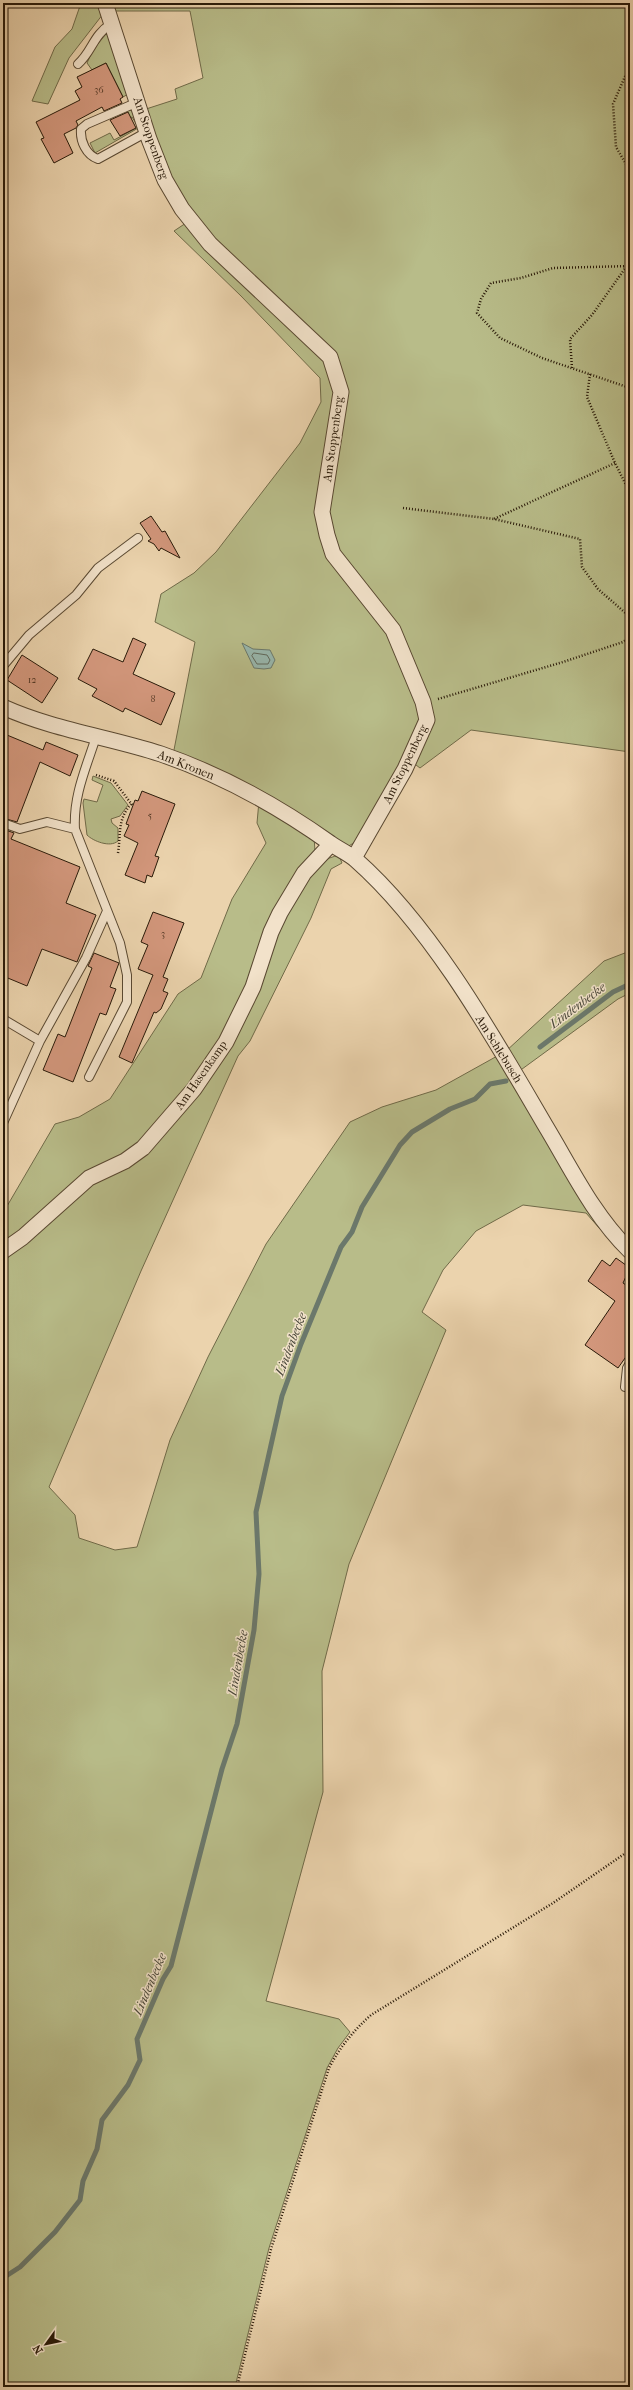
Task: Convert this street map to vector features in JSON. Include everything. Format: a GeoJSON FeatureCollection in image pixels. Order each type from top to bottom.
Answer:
{"type":"FeatureCollection","features":[{"type":"Feature","properties":{"kind":"street","name":"Am Stoppenberg"},"geometry":{"type":"LineString","coordinates":[[105,3],[147,132],[165,180],[195,228],[239,272],[330,357],[334,365],[341,392],[322,512],[327,535],[333,554],[393,630],[424,702],[427,720],[422,734],[397,783],[354,858]]}},
{"type":"Feature","properties":{"kind":"street","name":"Am Kronen"},"geometry":{"type":"LineString","coordinates":[[3,707],[20,714],[96,737],[162,754],[255,794],[312,829],[331,844],[354,858]]}},
{"type":"Feature","properties":{"kind":"street","name":"Am Hasenkamp"},"geometry":{"type":"LineString","coordinates":[[3,1251],[23,1237],[89,1178],[125,1161],[143,1148],[194,1089],[226,1042],[253,988],[271,932],[280,913],[304,873],[331,844]]}},
{"type":"Feature","properties":{"kind":"street","name":"Am Schlebusch"},"geometry":{"type":"LineString","coordinates":[[354,858],[396,901],[443,963],[518,1078],[594,1207],[608,1227],[630,1251]]}},
{"type":"Feature","properties":{"kind":"lane"},"geometry":{"type":"LineString","coordinates":[[78,64],[83,59],[95,38],[111,24]]}},
{"type":"Feature","properties":{"kind":"lane"},"geometry":{"type":"LineString","coordinates":[[138,102],[87,124],[81,130],[80,136],[87,152],[91,157],[98,159],[147,132]]}},
{"type":"Feature","properties":{"kind":"lane"},"geometry":{"type":"LineString","coordinates":[[3,666],[29,635],[76,595],[98,568],[138,538]]}},
{"type":"Feature","properties":{"kind":"lane"},"geometry":{"type":"LineString","coordinates":[[90,1077],[127,1002],[127,975],[120,943],[75,829],[74,812],[77,792],[96,737]]}},
{"type":"Feature","properties":{"kind":"lane"},"geometry":{"type":"LineString","coordinates":[[3,822],[20,830],[47,822],[75,829]]}},
{"type":"Feature","properties":{"kind":"lane"},"geometry":{"type":"LineString","coordinates":[[3,1123],[40,1041],[86,958],[107,911]]}},
{"type":"Feature","properties":{"kind":"lane"},"geometry":{"type":"LineString","coordinates":[[3,1019],[40,1041]]}},
{"type":"Feature","properties":{"kind":"lane"},"geometry":{"type":"LineString","coordinates":[[625,1387],[626,1368],[630,1363]]}},
{"type":"Feature","properties":{"kind":"path"},"geometry":{"type":"LineString","coordinates":[[630,65],[613,104],[616,147],[630,170]]}},
{"type":"Feature","properties":{"kind":"path"},"geometry":{"type":"LineString","coordinates":[[630,266],[553,268],[521,278],[490,283],[480,299],[477,313],[500,338],[542,358],[630,388]]}},
{"type":"Feature","properties":{"kind":"path"},"geometry":{"type":"LineString","coordinates":[[572,368],[570,339],[592,315],[626,267]]}},
{"type":"Feature","properties":{"kind":"path"},"geometry":{"type":"LineString","coordinates":[[590,374],[587,397],[630,493]]}},
{"type":"Feature","properties":{"kind":"path"},"geometry":{"type":"LineString","coordinates":[[494,519],[615,462]]}},
{"type":"Feature","properties":{"kind":"path"},"geometry":{"type":"LineString","coordinates":[[403,508],[494,519],[580,539],[582,567],[598,589],[630,617]]}},
{"type":"Feature","properties":{"kind":"path"},"geometry":{"type":"LineString","coordinates":[[424,702],[563,662],[624,642],[630,637]]}},
{"type":"Feature","properties":{"kind":"path"},"geometry":{"type":"LineString","coordinates":[[85,770],[114,781],[132,805],[125,811],[119,826],[118,854]]}},
{"type":"Feature","properties":{"kind":"path"},"geometry":{"type":"LineString","coordinates":[[237,2387],[271,2249],[329,2068],[339,2048],[354,2030],[371,2014],[553,1903],[630,1850]]}},
{"type":"Feature","properties":{"kind":"green space"},"geometry":{"type":"Polygon","coordinates":[[[81,3],[101,3],[103,14],[69,58],[48,104],[32,101],[55,47],[72,29],[81,3]]]}},
{"type":"Feature","properties":{"kind":"green space"},"geometry":{"type":"Polygon","coordinates":[[[109,3],[630,3],[630,752],[471,730],[420,768],[412,762],[431,727],[423,688],[335,552],[325,512],[337,361],[201,228],[167,179],[143,110],[177,99],[175,89],[203,78],[190,11],[110,11],[109,3]]]}},
{"type":"Feature","properties":{"kind":"green space"},"geometry":{"type":"Polygon","coordinates":[[[106,34],[130,93],[123,97],[106,63],[92,70],[87,63],[93,50],[106,34]]]}},
{"type":"Feature","properties":{"kind":"green space"},"geometry":{"type":"Polygon","coordinates":[[[129,110],[133,111],[140,127],[95,153],[90,143],[110,133],[114,140],[138,127],[132,117],[126,120],[120,116],[119,112],[129,110]]]}},
{"type":"Feature","properties":{"kind":"green space"},"geometry":{"type":"Polygon","coordinates":[[[186,223],[329,361],[338,392],[329,457],[328,556],[391,631],[422,717],[419,728],[362,838],[347,847],[173,755],[195,642],[155,622],[161,594],[194,573],[216,552],[300,443],[321,402],[320,378],[241,296],[174,231],[186,223]]]}},
{"type":"Feature","properties":{"kind":"green space"},"geometry":{"type":"Polygon","coordinates":[[[93,776],[111,783],[128,805],[120,816],[111,819],[112,823],[118,828],[118,841],[115,843],[102,843],[87,835],[83,803],[84,799],[97,802],[103,785],[92,780],[93,776]]]}},
{"type":"Feature","properties":{"kind":"green space"},"geometry":{"type":"Polygon","coordinates":[[[259,801],[314,836],[315,852],[278,927],[296,895],[312,873],[321,864],[330,858],[339,856],[342,863],[331,869],[311,918],[250,1041],[238,1056],[141,1271],[49,1487],[75,1515],[79,1538],[115,1550],[137,1547],[170,1440],[208,1357],[266,1244],[350,1122],[382,1107],[436,1090],[499,1055],[603,1227],[600,1229],[586,1213],[523,1205],[476,1231],[443,1270],[422,1312],[446,1330],[349,1564],[322,1671],[323,1792],[266,2001],[339,2019],[350,2032],[338,2048],[327,2068],[269,2248],[235,2387],[3,2387],[3,1213],[55,1124],[79,1117],[110,1099],[178,994],[201,978],[232,899],[266,843],[257,823],[259,801]]]}},
{"type":"Feature","properties":{"kind":"green space"},"geometry":{"type":"Polygon","coordinates":[[[630,951],[630,993],[618,999],[518,1072],[505,1052],[604,961],[630,951]]]}},
{"type":"Feature","properties":{"kind":"water"},"geometry":{"type":"Polygon","coordinates":[[[242,643],[253,649],[270,650],[275,660],[271,668],[254,668],[242,643]]]}},
{"type":"Feature","properties":{"kind":"building"},"geometry":{"type":"Polygon","coordinates":[[[106,63],[123,97],[120,99],[122,103],[104,111],[102,107],[76,121],[78,125],[76,128],[64,134],[73,153],[54,163],[41,139],[44,138],[36,122],[80,100],[75,91],[82,87],[77,77],[106,63]]]}},
{"type":"Feature","properties":{"kind":"building"},"geometry":{"type":"Polygon","coordinates":[[[128,112],[136,128],[120,136],[110,120],[128,112]]]}},
{"type":"Feature","properties":{"kind":"building"},"geometry":{"type":"Polygon","coordinates":[[[151,516],[162,532],[165,531],[180,558],[161,548],[159,551],[154,544],[148,541],[151,539],[140,523],[151,516]]]}},
{"type":"Feature","properties":{"kind":"building"},"geometry":{"type":"Polygon","coordinates":[[[133,638],[146,644],[133,674],[175,693],[161,725],[125,708],[123,712],[92,696],[97,689],[78,679],[93,649],[123,662],[133,638]]]}},
{"type":"Feature","properties":{"kind":"building"},"geometry":{"type":"Polygon","coordinates":[[[22,655],[58,678],[42,703],[7,680],[22,655]]]}},
{"type":"Feature","properties":{"kind":"building"},"geometry":{"type":"Polygon","coordinates":[[[7,735],[43,750],[46,742],[78,755],[70,776],[40,762],[17,822],[3,818],[3,746],[7,735]]]}},
{"type":"Feature","properties":{"kind":"building"},"geometry":{"type":"Polygon","coordinates":[[[142,791],[175,804],[155,856],[159,857],[152,877],[147,875],[145,883],[125,875],[138,843],[124,836],[129,825],[126,824],[135,800],[138,801],[142,791]]]}},
{"type":"Feature","properties":{"kind":"building"},"geometry":{"type":"Polygon","coordinates":[[[3,829],[14,833],[11,839],[80,867],[66,903],[96,915],[77,962],[42,949],[27,986],[3,976],[3,829]]]}},
{"type":"Feature","properties":{"kind":"building"},"geometry":{"type":"Polygon","coordinates":[[[153,912],[184,923],[163,977],[168,979],[163,991],[168,993],[161,1009],[156,1013],[154,1012],[132,1063],[119,1057],[153,975],[138,969],[148,945],[141,942],[153,912]]]}},
{"type":"Feature","properties":{"kind":"building"},"geometry":{"type":"Polygon","coordinates":[[[94,953],[119,963],[110,987],[116,989],[106,1015],[100,1013],[73,1082],[43,1070],[58,1034],[65,1037],[92,968],[88,966],[94,953]]]}},
{"type":"Feature","properties":{"kind":"building"},"geometry":{"type":"Polygon","coordinates":[[[616,1258],[630,1268],[623,1283],[626,1285],[630,1279],[630,1351],[618,1368],[585,1345],[615,1301],[588,1281],[602,1260],[610,1266],[616,1258]]]}},
{"type":"Feature","properties":{"kind":"waterway","name":"Lindenbecke"},"geometry":{"type":"LineString","coordinates":[[540,1047],[613,992],[630,984]]}},
{"type":"Feature","properties":{"kind":"waterway","name":"Lindenbecke"},"geometry":{"type":"LineString","coordinates":[[3,2278],[20,2267],[55,2232],[80,2200],[83,2181],[97,2149],[102,2120],[128,2085],[140,2060],[137,2039],[163,1979],[171,1966],[222,1769],[237,1724],[254,1630],[259,1574],[256,1512],[282,1396],[301,1344],[341,1247],[352,1232],[362,1207],[400,1145],[412,1132],[450,1109],[475,1099],[490,1084],[506,1081]]}}]}
